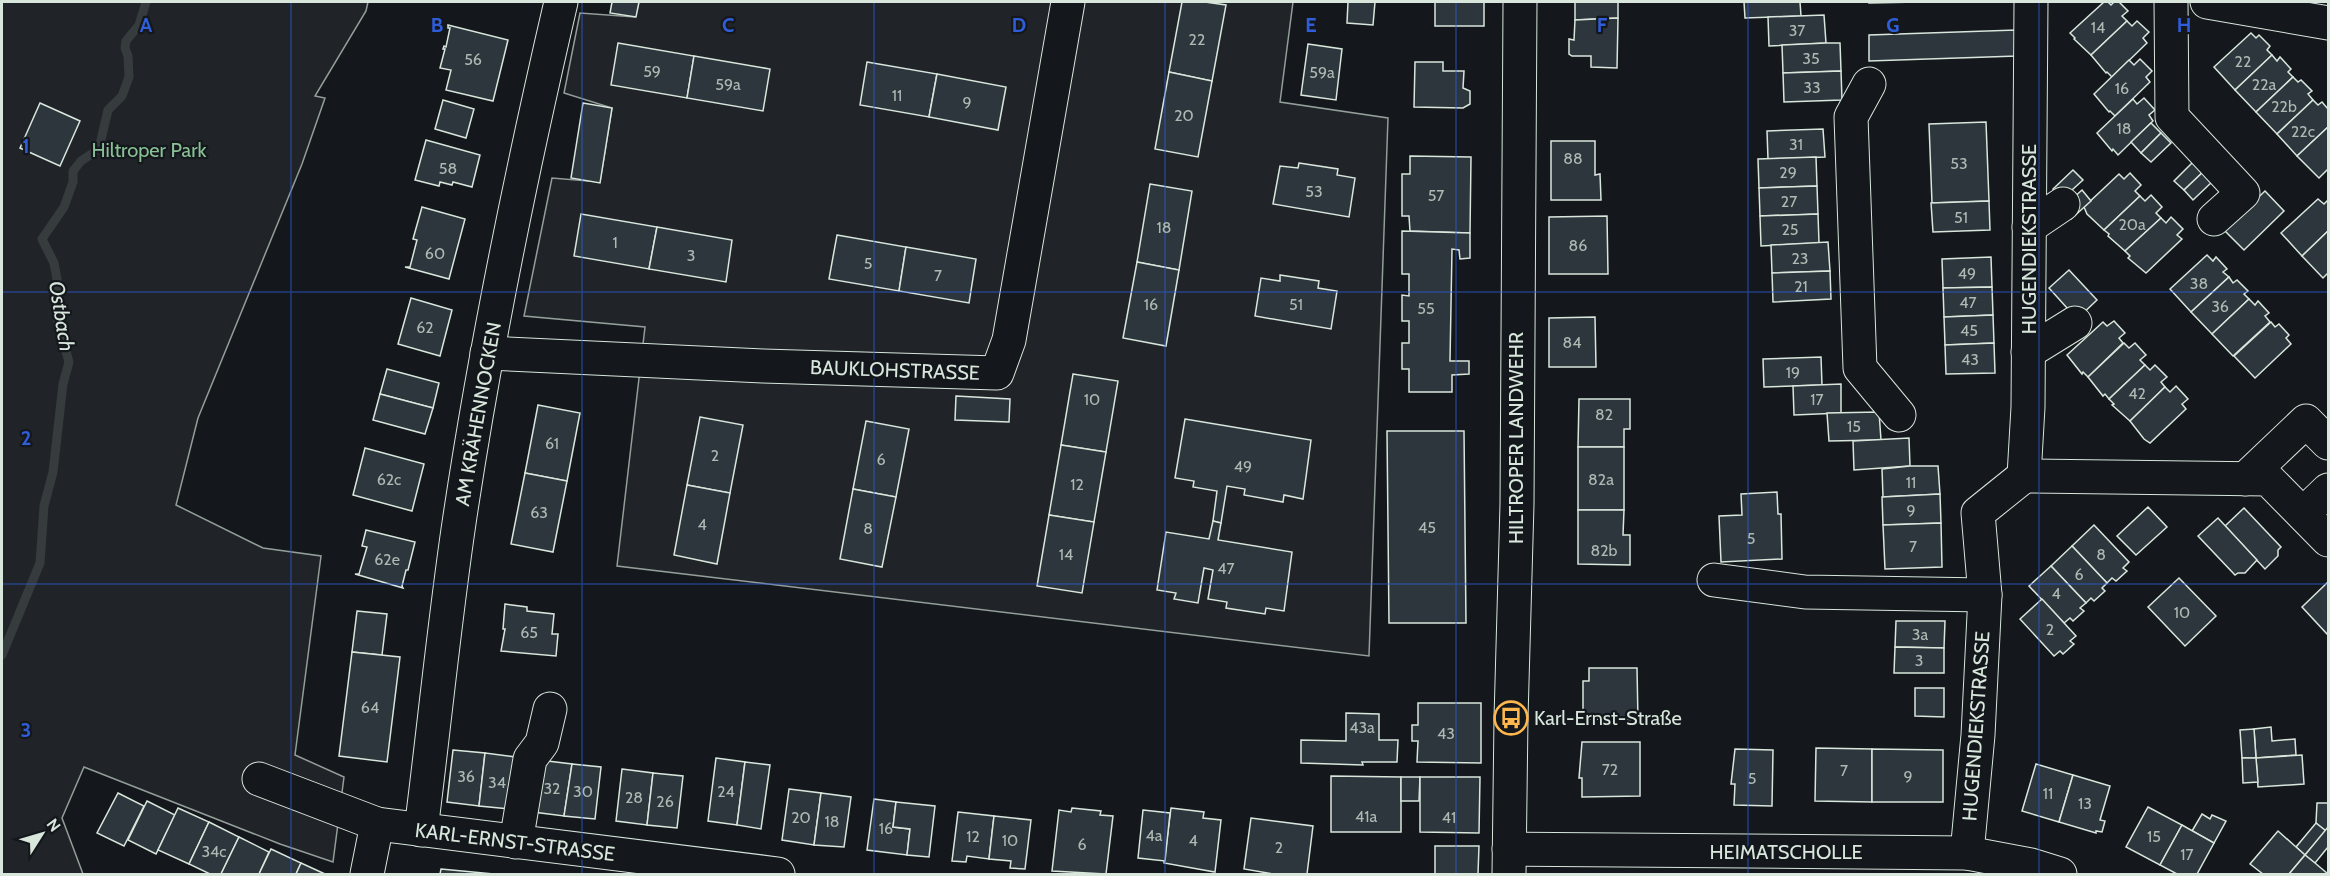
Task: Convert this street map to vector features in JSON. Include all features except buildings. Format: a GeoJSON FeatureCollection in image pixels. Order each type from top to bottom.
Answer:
{"type":"FeatureCollection","features":[{"type":"Feature","properties":{"kind":"street","name":"AM KRÄHENNOCKEN"},"geometry":{"type":"LineString","coordinates":[[421,830],[459,525],[487,353],[540,92],[561,2]]}},
{"type":"Feature","properties":{"kind":"street","name":"BAUKLOHSTRASSE"},"geometry":{"type":"LineString","coordinates":[[487,353],[997,373],[1009,340],[1068,2]]}},
{"type":"Feature","properties":{"kind":"street","name":"HILTROPER LANDWEHR"},"geometry":{"type":"LineString","coordinates":[[1509,862],[1517,504],[1520,2]]}},
{"type":"Feature","properties":{"kind":"street","name":"HUGENDIEKSTRASSE"},"geometry":{"type":"LineString","coordinates":[[1967,853],[1978,735],[1984,595],[1978,513],[2024,476],[2028,352],[2031,2]]}},
{"type":"Feature","properties":{"kind":"street"},"geometry":{"type":"LineString","coordinates":[[2171,2],[2172,117],[2243,193],[2214,219]]}},
{"type":"Feature","properties":{"kind":"street"},"geometry":{"type":"LineString","coordinates":[[2207,2],[2328,23]]}},
{"type":"Feature","properties":{"kind":"street"},"geometry":{"type":"LineString","coordinates":[[1869,84],[1851,117],[1860,368],[1899,415]]}},
{"type":"Feature","properties":{"kind":"street"},"geometry":{"type":"LineString","coordinates":[[2029,227],[2063,204]]}},
{"type":"Feature","properties":{"kind":"street"},"geometry":{"type":"LineString","coordinates":[[2028,352],[2075,323]]}},
{"type":"Feature","properties":{"kind":"street"},"geometry":{"type":"LineString","coordinates":[[2245,479],[2306,420],[2328,443]]}},
{"type":"Feature","properties":{"kind":"street"},"geometry":{"type":"LineString","coordinates":[[2024,476],[2268,479],[2328,540]]}},
{"type":"Feature","properties":{"kind":"street"},"geometry":{"type":"LineString","coordinates":[[2303,514],[2328,490]]}},
{"type":"Feature","properties":{"kind":"street"},"geometry":{"type":"LineString","coordinates":[[1714,580],[1805,592],[1984,595]]}},
{"type":"Feature","properties":{"kind":"street"},"geometry":{"type":"LineString","coordinates":[[516,842],[530,759],[542,743],[550,709]]}},
{"type":"Feature","properties":{"kind":"street","name":"KARL-ERNST-STRASSE"},"geometry":{"type":"LineString","coordinates":[[259,779],[377,824],[778,874]]}},
{"type":"Feature","properties":{"kind":"street"},"geometry":{"type":"LineString","coordinates":[[367,874],[377,824]]}},
{"type":"Feature","properties":{"kind":"street","name":"HEIMATSCHOLLE"},"geometry":{"type":"LineString","coordinates":[[1509,862],[1669,863],[1967,853],[2031,865],[2060,874]]}},
{"type":"Feature","properties":{"kind":"green space","name":"Hiltroper Park"},"geometry":{"type":"Polygon","coordinates":[[[2,2],[368,2],[366,11],[315,96],[325,98],[302,164],[198,418],[176,505],[263,548],[321,556],[295,755],[344,777],[333,862],[280,844],[84,767],[62,818],[83,874],[2,874],[2,2]]]}},
{"type":"Feature","properties":{"kind":"green space"},"geometry":{"type":"Polygon","coordinates":[[[639,2],[1293,2],[1280,102],[1388,118],[1369,656],[617,566],[645,327],[524,316],[552,178],[600,182],[612,108],[564,93],[580,13],[635,17],[639,2]]]}},
{"type":"Feature","properties":{"kind":"waterway","name":"Ostbach"},"geometry":{"type":"LineString","coordinates":[[2,655],[40,563],[44,506],[53,472],[63,384],[69,362],[58,323],[58,285],[54,263],[42,239],[64,207],[73,182],[73,171],[100,144],[108,110],[122,96],[129,77],[126,41],[139,25],[146,2]]}},
{"type":"Feature","properties":{"kind":"place","name":"Karl-Ernst-Straße"},"geometry":{"type":"Point","coordinates":[1511,718]}}]}
